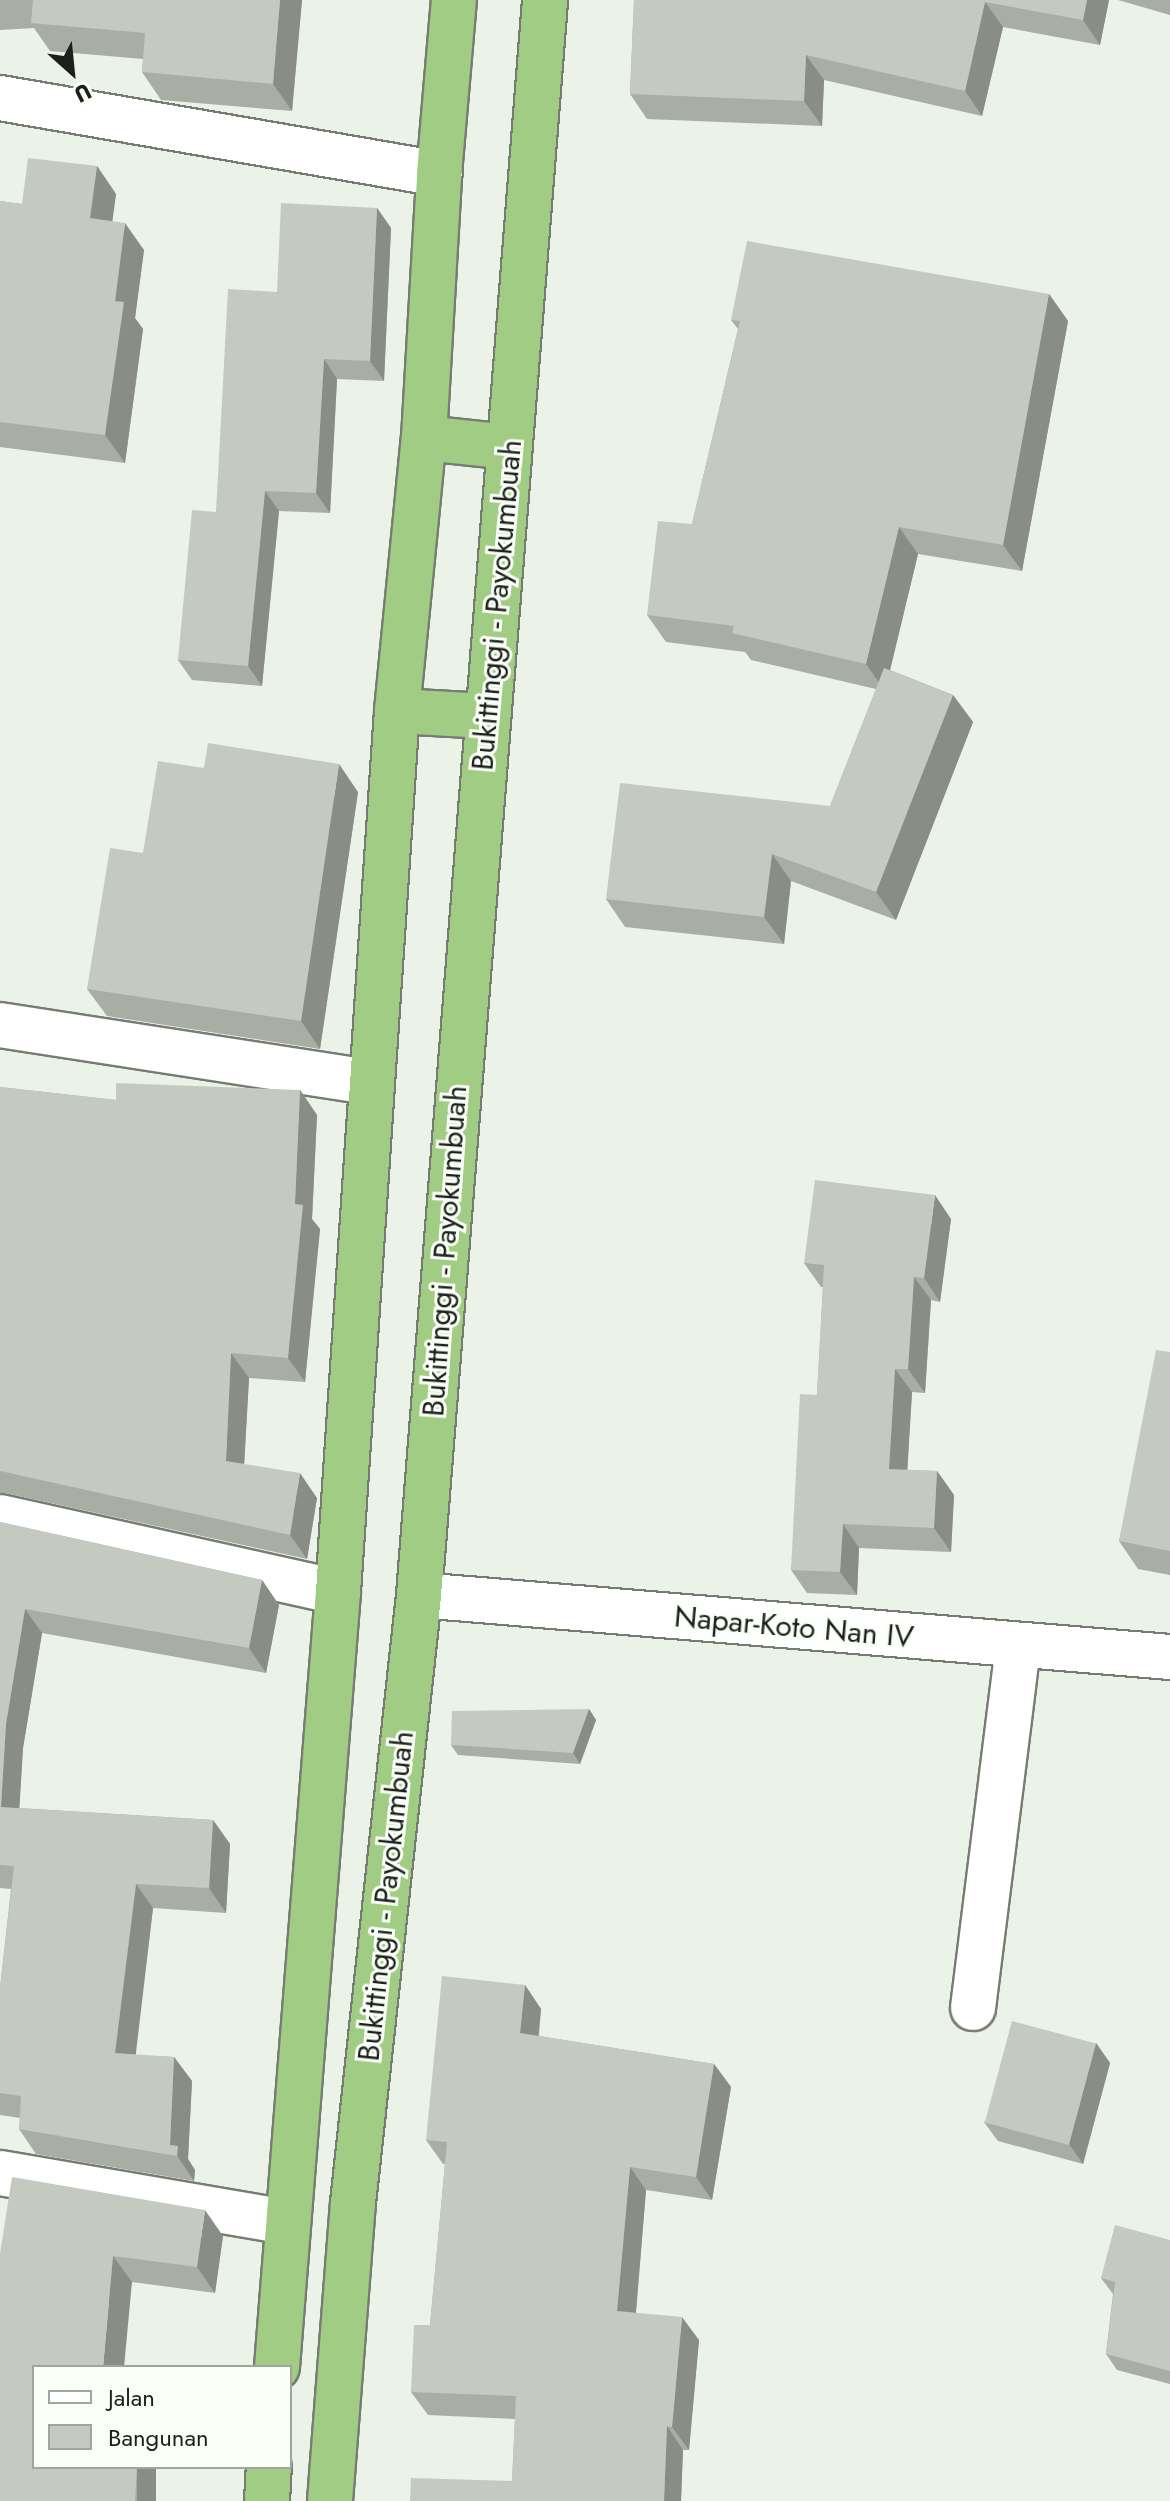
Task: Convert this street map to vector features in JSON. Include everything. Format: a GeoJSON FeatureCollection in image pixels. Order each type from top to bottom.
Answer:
{"type":"FeatureCollection","features":[{"type":"Feature","properties":{"kind":"highway"},"geometry":{"type":"LineString","coordinates":[[277,2365],[338,1592],[397,711],[424,438],[439,174],[454,0]]}},
{"type":"Feature","properties":{"kind":"highway","name":"Bukittinggi - Payokumbuah"},"geometry":{"type":"LineString","coordinates":[[330,2501],[353,2203],[419,1595],[545,0]]}},
{"type":"Feature","properties":{"kind":"highway"},"geometry":{"type":"LineString","coordinates":[[424,438],[510,447]]}},
{"type":"Feature","properties":{"kind":"highway"},"geometry":{"type":"LineString","coordinates":[[397,711],[487,716]]}},
{"type":"Feature","properties":{"kind":"highway"},"geometry":{"type":"LineString","coordinates":[[267,2501],[269,2469]]}},
{"type":"Feature","properties":{"kind":"street"},"geometry":{"type":"LineString","coordinates":[[0,98],[439,174]]}},
{"type":"Feature","properties":{"kind":"street"},"geometry":{"type":"LineString","coordinates":[[0,1025],[370,1082]]}},
{"type":"Feature","properties":{"kind":"street"},"geometry":{"type":"LineString","coordinates":[[0,1517],[338,1592]]}},
{"type":"Feature","properties":{"kind":"street","name":"Napar-Koto Nan IV"},"geometry":{"type":"LineString","coordinates":[[419,1595],[1170,1657]]}},
{"type":"Feature","properties":{"kind":"street"},"geometry":{"type":"LineString","coordinates":[[973,2008],[1018,1646]]}},
{"type":"Feature","properties":{"kind":"street"},"geometry":{"type":"LineString","coordinates":[[0,2173],[288,2222]]}},
{"type":"Feature","properties":{"kind":"building"},"geometry":{"type":"Polygon","coordinates":[[[33,0],[280,0],[273,84],[142,72],[145,33],[31,23],[33,0]]]}},
{"type":"Feature","properties":{"kind":"building"},"geometry":{"type":"Polygon","coordinates":[[[634,0],[1087,0],[1083,20],[985,2],[965,91],[806,55],[804,101],[630,94],[634,0]]]}},
{"type":"Feature","properties":{"kind":"building"},"geometry":{"type":"Polygon","coordinates":[[[28,158],[97,166],[90,218],[125,223],[115,301],[124,302],[105,435],[0,422],[0,201],[22,204],[28,158]]]}},
{"type":"Feature","properties":{"kind":"building"},"geometry":{"type":"Polygon","coordinates":[[[281,203],[377,208],[370,361],[324,359],[316,493],[265,491],[248,666],[178,660],[192,510],[216,512],[228,289],[277,292],[281,203]]]}},
{"type":"Feature","properties":{"kind":"building"},"geometry":{"type":"Polygon","coordinates":[[[747,241],[1049,294],[1003,545],[899,527],[866,664],[732,633],[734,626],[647,615],[658,521],[692,524],[740,321],[731,320],[747,241]]]}},
{"type":"Feature","properties":{"kind":"building"},"geometry":{"type":"Polygon","coordinates":[[[884,668],[953,695],[876,892],[772,854],[764,917],[606,899],[620,783],[830,806],[884,668]]]}},
{"type":"Feature","properties":{"kind":"building"},"geometry":{"type":"Polygon","coordinates":[[[208,743],[339,764],[301,1021],[87,989],[110,848],[143,853],[158,761],[204,768],[208,743]]]}},
{"type":"Feature","properties":{"kind":"building"},"geometry":{"type":"Polygon","coordinates":[[[116,1083],[300,1090],[295,1204],[303,1205],[288,1358],[231,1353],[226,1461],[300,1473],[290,1535],[0,1471],[0,1087],[116,1100],[116,1083]]]}},
{"type":"Feature","properties":{"kind":"building"},"geometry":{"type":"Polygon","coordinates":[[[815,1180],[935,1195],[924,1278],[914,1277],[908,1369],[895,1369],[889,1469],[937,1471],[934,1528],[843,1524],[840,1572],[791,1570],[800,1394],[817,1395],[824,1265],[804,1263],[815,1180]]]}},
{"type":"Feature","properties":{"kind":"building"},"geometry":{"type":"Polygon","coordinates":[[[1156,1350],[1170,1352],[1170,1551],[1119,1541],[1156,1350]]]}},
{"type":"Feature","properties":{"kind":"building"},"geometry":{"type":"Polygon","coordinates":[[[0,1522],[262,1580],[249,1648],[25,1609],[6,1724],[1,1807],[213,1820],[209,1888],[136,1884],[115,2053],[174,2057],[170,2145],[178,2146],[177,2156],[19,2129],[21,2096],[0,2093],[0,1988],[14,1866],[0,1865],[0,1522]]]}},
{"type":"Feature","properties":{"kind":"building"},"geometry":{"type":"Polygon","coordinates":[[[589,1709],[573,1753],[451,1745],[452,1711],[589,1709]]]}},
{"type":"Feature","properties":{"kind":"building"},"geometry":{"type":"Polygon","coordinates":[[[442,1976],[525,1985],[520,2033],[714,2064],[696,2177],[630,2167],[617,2311],[682,2317],[672,2427],[667,2426],[664,2501],[410,2501],[411,2478],[512,2481],[516,2396],[411,2392],[414,2325],[430,2325],[447,2142],[426,2140],[442,1976]]]}},
{"type":"Feature","properties":{"kind":"building"},"geometry":{"type":"Polygon","coordinates":[[[1012,2021],[1096,2044],[1069,2145],[985,2122],[1012,2021]]]}},
{"type":"Feature","properties":{"kind":"building"},"geometry":{"type":"Polygon","coordinates":[[[12,2177],[205,2210],[197,2267],[113,2256],[103,2365],[32,2365],[32,2469],[137,2469],[135,2501],[0,2501],[0,2254],[12,2177]]]}},
{"type":"Feature","properties":{"kind":"building"},"geometry":{"type":"Polygon","coordinates":[[[1115,2225],[1170,2240],[1170,2371],[1106,2354],[1115,2282],[1101,2278],[1115,2225]]]}}]}
